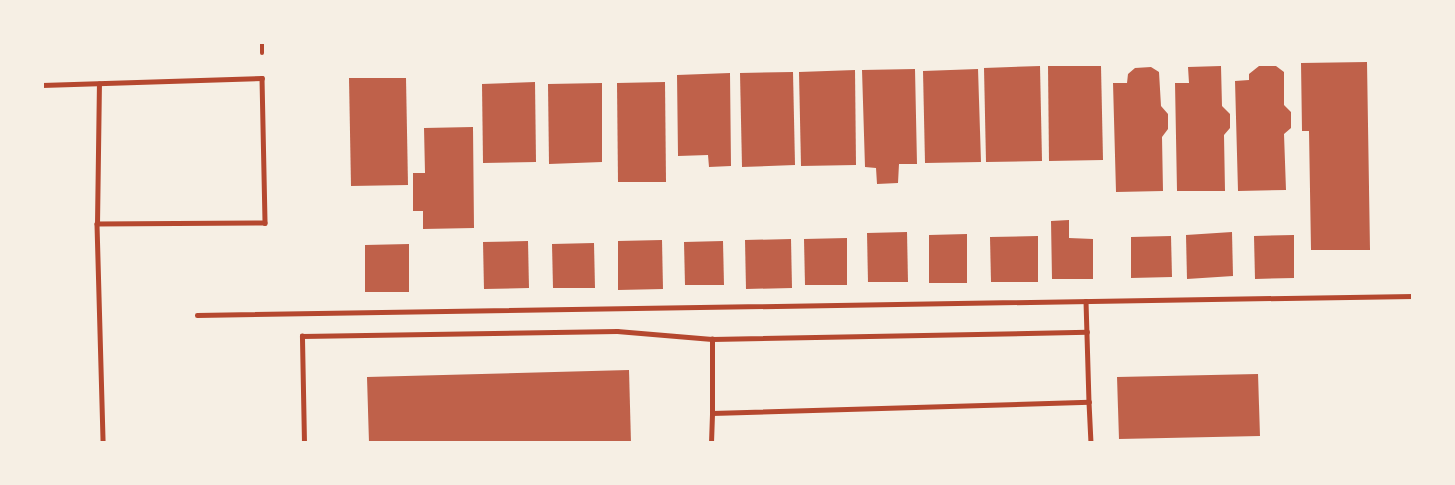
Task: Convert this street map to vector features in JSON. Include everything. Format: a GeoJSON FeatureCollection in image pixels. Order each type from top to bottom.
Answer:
{"type":"FeatureCollection","features":[{"type":"Feature","properties":{"kind":"lane"},"geometry":{"type":"LineString","coordinates":[[42,86],[262,78],[265,223],[97,224]]}},
{"type":"Feature","properties":{"kind":"lane"},"geometry":{"type":"LineString","coordinates":[[99,84],[97,224],[103,443]]}},
{"type":"Feature","properties":{"kind":"lane"},"geometry":{"type":"LineString","coordinates":[[197,315],[1413,296]]}},
{"type":"Feature","properties":{"kind":"lane"},"geometry":{"type":"LineString","coordinates":[[1086,301],[1091,443]]}},
{"type":"Feature","properties":{"kind":"lane"},"geometry":{"type":"LineString","coordinates":[[304,443],[302,336],[617,331],[712,339],[1087,332]]}},
{"type":"Feature","properties":{"kind":"lane"},"geometry":{"type":"LineString","coordinates":[[711,443],[712,339]]}},
{"type":"Feature","properties":{"kind":"lane"},"geometry":{"type":"LineString","coordinates":[[712,413],[1089,402]]}},
{"type":"Feature","properties":{"kind":"building"},"geometry":{"type":"Polygon","coordinates":[[[1367,62],[1370,250],[1311,250],[1309,131],[1302,131],[1301,63],[1367,62]]]}},
{"type":"Feature","properties":{"kind":"building"},"geometry":{"type":"Polygon","coordinates":[[[1040,66],[1042,161],[986,162],[984,68],[1040,66]]]}},
{"type":"Feature","properties":{"kind":"building"},"geometry":{"type":"Polygon","coordinates":[[[1048,66],[1101,66],[1103,160],[1049,161],[1048,66]]]}},
{"type":"Feature","properties":{"kind":"building"},"geometry":{"type":"Polygon","coordinates":[[[1221,66],[1222,106],[1230,114],[1230,128],[1224,135],[1225,191],[1177,191],[1175,83],[1189,83],[1188,67],[1221,66]]]}},
{"type":"Feature","properties":{"kind":"building"},"geometry":{"type":"Polygon","coordinates":[[[1259,66],[1276,66],[1284,72],[1284,105],[1291,112],[1291,128],[1284,134],[1286,190],[1238,191],[1235,81],[1249,80],[1249,74],[1259,66]]]}},
{"type":"Feature","properties":{"kind":"building"},"geometry":{"type":"Polygon","coordinates":[[[1151,67],[1159,72],[1161,106],[1168,114],[1168,129],[1162,137],[1163,191],[1116,192],[1113,83],[1127,83],[1128,74],[1135,68],[1151,67]]]}},
{"type":"Feature","properties":{"kind":"building"},"geometry":{"type":"Polygon","coordinates":[[[915,69],[917,164],[899,164],[898,183],[877,184],[876,168],[865,167],[862,70],[915,69]]]}},
{"type":"Feature","properties":{"kind":"building"},"geometry":{"type":"Polygon","coordinates":[[[978,69],[981,162],[925,163],[923,71],[978,69]]]}},
{"type":"Feature","properties":{"kind":"building"},"geometry":{"type":"Polygon","coordinates":[[[855,70],[856,165],[801,166],[799,72],[855,70]]]}},
{"type":"Feature","properties":{"kind":"building"},"geometry":{"type":"Polygon","coordinates":[[[793,72],[795,165],[742,167],[740,73],[793,72]]]}},
{"type":"Feature","properties":{"kind":"building"},"geometry":{"type":"Polygon","coordinates":[[[730,73],[731,166],[709,167],[708,155],[678,156],[677,75],[730,73]]]}},
{"type":"Feature","properties":{"kind":"building"},"geometry":{"type":"Polygon","coordinates":[[[349,78],[406,78],[408,185],[351,186],[349,78]]]}},
{"type":"Feature","properties":{"kind":"building"},"geometry":{"type":"Polygon","coordinates":[[[535,82],[536,162],[483,163],[482,84],[535,82]]]}},
{"type":"Feature","properties":{"kind":"building"},"geometry":{"type":"Polygon","coordinates":[[[665,82],[666,182],[618,182],[617,83],[665,82]]]}},
{"type":"Feature","properties":{"kind":"building"},"geometry":{"type":"Polygon","coordinates":[[[602,83],[602,162],[549,164],[548,84],[602,83]]]}},
{"type":"Feature","properties":{"kind":"building"},"geometry":{"type":"Polygon","coordinates":[[[473,127],[474,228],[423,229],[423,211],[413,211],[413,173],[425,173],[424,128],[473,127]]]}},
{"type":"Feature","properties":{"kind":"building"},"geometry":{"type":"Polygon","coordinates":[[[1069,220],[1069,238],[1093,239],[1093,279],[1052,279],[1051,221],[1069,220]]]}},
{"type":"Feature","properties":{"kind":"building"},"geometry":{"type":"Polygon","coordinates":[[[907,232],[908,282],[868,282],[867,233],[907,232]]]}},
{"type":"Feature","properties":{"kind":"building"},"geometry":{"type":"Polygon","coordinates":[[[1232,232],[1233,276],[1187,279],[1186,235],[1232,232]]]}},
{"type":"Feature","properties":{"kind":"building"},"geometry":{"type":"Polygon","coordinates":[[[967,234],[967,283],[929,283],[929,235],[967,234]]]}},
{"type":"Feature","properties":{"kind":"building"},"geometry":{"type":"Polygon","coordinates":[[[1294,235],[1294,278],[1255,279],[1254,236],[1294,235]]]}},
{"type":"Feature","properties":{"kind":"building"},"geometry":{"type":"Polygon","coordinates":[[[1038,236],[1038,282],[991,282],[990,237],[1038,236]]]}},
{"type":"Feature","properties":{"kind":"building"},"geometry":{"type":"Polygon","coordinates":[[[1171,236],[1172,277],[1131,278],[1131,237],[1171,236]]]}},
{"type":"Feature","properties":{"kind":"building"},"geometry":{"type":"Polygon","coordinates":[[[847,238],[847,285],[805,285],[804,239],[847,238]]]}},
{"type":"Feature","properties":{"kind":"building"},"geometry":{"type":"Polygon","coordinates":[[[791,239],[792,288],[746,289],[745,240],[791,239]]]}},
{"type":"Feature","properties":{"kind":"building"},"geometry":{"type":"Polygon","coordinates":[[[662,240],[663,289],[618,290],[618,241],[662,240]]]}},
{"type":"Feature","properties":{"kind":"building"},"geometry":{"type":"Polygon","coordinates":[[[528,241],[529,288],[484,289],[483,242],[528,241]]]}},
{"type":"Feature","properties":{"kind":"building"},"geometry":{"type":"Polygon","coordinates":[[[723,241],[724,285],[685,285],[684,242],[723,241]]]}},
{"type":"Feature","properties":{"kind":"building"},"geometry":{"type":"Polygon","coordinates":[[[594,243],[595,288],[553,288],[552,244],[594,243]]]}},
{"type":"Feature","properties":{"kind":"building"},"geometry":{"type":"Polygon","coordinates":[[[409,244],[409,292],[365,292],[365,245],[409,244]]]}},
{"type":"Feature","properties":{"kind":"building"},"geometry":{"type":"Polygon","coordinates":[[[629,370],[631,443],[369,443],[367,377],[629,370]]]}},
{"type":"Feature","properties":{"kind":"building"},"geometry":{"type":"Polygon","coordinates":[[[1258,374],[1260,436],[1119,439],[1117,377],[1258,374]]]}}]}
